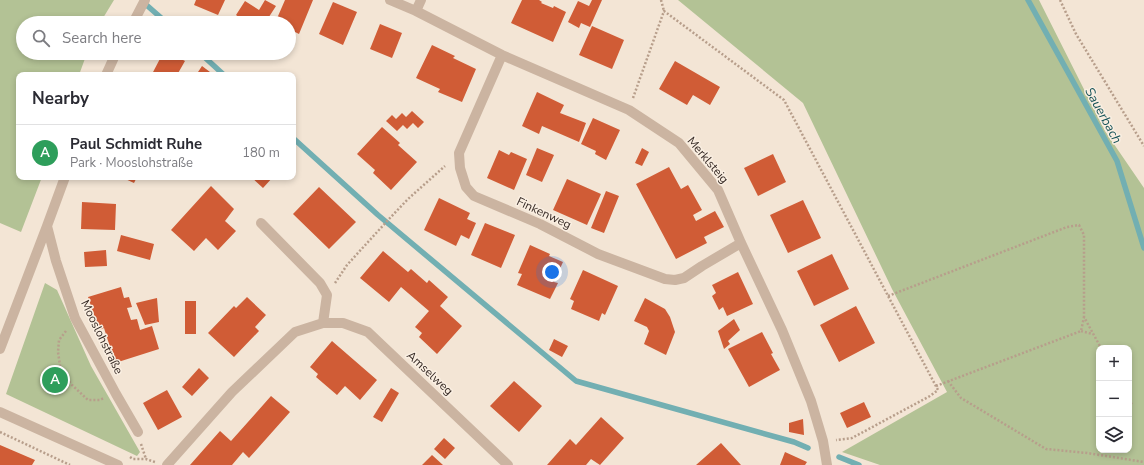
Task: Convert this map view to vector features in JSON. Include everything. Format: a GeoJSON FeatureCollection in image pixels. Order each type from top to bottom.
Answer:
{"type":"FeatureCollection","features":[{"type":"Feature","properties":{"kind":"street"},"geometry":{"type":"LineString","coordinates":[[137,16],[145,0]]}},
{"type":"Feature","properties":{"kind":"street","name":"Merklsteig"},"geometry":{"type":"LineString","coordinates":[[390,0],[416,11],[502,55],[629,110],[679,144],[718,190],[782,330],[811,401],[823,441],[827,465]]}},
{"type":"Feature","properties":{"kind":"street"},"geometry":{"type":"LineString","coordinates":[[416,11],[421,0]]}},
{"type":"Feature","properties":{"kind":"street"},"geometry":{"type":"LineString","coordinates":[[459,153],[502,55]]}},
{"type":"Feature","properties":{"kind":"street"},"geometry":{"type":"LineString","coordinates":[[107,72],[113,60]]}},
{"type":"Feature","properties":{"kind":"street","name":"Finkenweg"},"geometry":{"type":"LineString","coordinates":[[459,153],[460,168],[466,187],[474,196],[540,224],[598,254],[665,279],[675,280],[684,278],[741,243]]}},
{"type":"Feature","properties":{"kind":"street"},"geometry":{"type":"LineString","coordinates":[[0,349],[64,180]]}},
{"type":"Feature","properties":{"kind":"street"},"geometry":{"type":"LineString","coordinates":[[261,223],[320,283],[327,295],[323,322]]}},
{"type":"Feature","properties":{"kind":"street","name":"Mooslohstraße"},"geometry":{"type":"LineString","coordinates":[[47,226],[56,261],[75,318],[138,432]]}},
{"type":"Feature","properties":{"kind":"street","name":"Amselweg"},"geometry":{"type":"LineString","coordinates":[[167,465],[232,392],[295,332],[323,322],[344,323],[368,332],[508,465]]}},
{"type":"Feature","properties":{"kind":"street"},"geometry":{"type":"LineString","coordinates":[[0,412],[118,465]]}},
{"type":"Feature","properties":{"kind":"path"},"geometry":{"type":"LineString","coordinates":[[660,0],[664,11],[784,100],[938,390],[930,396],[852,438],[823,441]]}},
{"type":"Feature","properties":{"kind":"path"},"geometry":{"type":"LineString","coordinates":[[1060,0],[1076,34],[1144,146]]}},
{"type":"Feature","properties":{"kind":"path"},"geometry":{"type":"LineString","coordinates":[[629,110],[664,11]]}},
{"type":"Feature","properties":{"kind":"path"},"geometry":{"type":"LineString","coordinates":[[327,295],[347,265],[389,219],[408,199],[459,153]]}},
{"type":"Feature","properties":{"kind":"path"},"geometry":{"type":"LineString","coordinates":[[888,296],[1067,227],[1079,225],[1084,235],[1084,317],[1081,331]]}},
{"type":"Feature","properties":{"kind":"path"},"geometry":{"type":"LineString","coordinates":[[1084,317],[1099,345]]}},
{"type":"Feature","properties":{"kind":"path"},"geometry":{"type":"LineString","coordinates":[[75,318],[59,340],[58,352],[61,372],[88,400],[100,400],[116,394]]}},
{"type":"Feature","properties":{"kind":"path"},"geometry":{"type":"LineString","coordinates":[[936,386],[1081,331],[1093,334]]}},
{"type":"Feature","properties":{"kind":"path"},"geometry":{"type":"LineString","coordinates":[[948,381],[961,398],[992,418],[1046,449],[1087,453],[1144,462]]}},
{"type":"Feature","properties":{"kind":"path"},"geometry":{"type":"LineString","coordinates":[[0,432],[70,465]]}},
{"type":"Feature","properties":{"kind":"green space"},"geometry":{"type":"Polygon","coordinates":[[[0,0],[114,0],[104,16],[16,16],[16,60],[84,60],[80,72],[16,72],[16,180],[41,180],[21,232],[0,223],[0,0]]]}},
{"type":"Feature","properties":{"kind":"green space"},"geometry":{"type":"Polygon","coordinates":[[[678,0],[1039,0],[1105,131],[1144,188],[1144,465],[880,465],[842,452],[947,392],[892,289],[803,103],[678,0]]]}},
{"type":"Feature","properties":{"kind":"green space"},"geometry":{"type":"Polygon","coordinates":[[[45,283],[57,290],[91,366],[140,452],[137,456],[6,394],[45,283]]]}},
{"type":"Feature","properties":{"kind":"building"},"geometry":{"type":"Polygon","coordinates":[[[196,0],[225,0],[218,15],[194,5],[196,0]]]}},
{"type":"Feature","properties":{"kind":"building"},"geometry":{"type":"Polygon","coordinates":[[[265,0],[276,6],[270,16],[236,15],[245,1],[259,10],[265,0]]]}},
{"type":"Feature","properties":{"kind":"building"},"geometry":{"type":"Polygon","coordinates":[[[285,0],[313,0],[299,34],[296,32],[296,16],[278,16],[285,0]]]}},
{"type":"Feature","properties":{"kind":"building"},"geometry":{"type":"Polygon","coordinates":[[[522,0],[539,0],[542,2],[541,3],[553,8],[554,6],[566,12],[553,42],[511,23],[522,0]]]}},
{"type":"Feature","properties":{"kind":"building"},"geometry":{"type":"Polygon","coordinates":[[[592,0],[602,0],[590,27],[581,23],[579,28],[568,22],[578,1],[589,6],[592,0]]]}},
{"type":"Feature","properties":{"kind":"building"},"geometry":{"type":"Polygon","coordinates":[[[333,2],[357,12],[343,45],[319,34],[333,2]]]}},
{"type":"Feature","properties":{"kind":"building"},"geometry":{"type":"Polygon","coordinates":[[[380,24],[402,33],[392,58],[370,49],[380,24]]]}},
{"type":"Feature","properties":{"kind":"building"},"geometry":{"type":"Polygon","coordinates":[[[592,26],[624,40],[612,69],[579,55],[592,26]]]}},
{"type":"Feature","properties":{"kind":"building"},"geometry":{"type":"Polygon","coordinates":[[[432,45],[455,56],[453,58],[476,69],[462,102],[438,92],[440,89],[416,78],[432,45]]]}},
{"type":"Feature","properties":{"kind":"building"},"geometry":{"type":"Polygon","coordinates":[[[159,60],[185,61],[179,72],[153,72],[159,60]]]}},
{"type":"Feature","properties":{"kind":"building"},"geometry":{"type":"Polygon","coordinates":[[[675,61],[720,87],[710,105],[693,95],[687,105],[659,89],[675,61]]]}},
{"type":"Feature","properties":{"kind":"building"},"geometry":{"type":"Polygon","coordinates":[[[202,66],[210,72],[198,72],[202,66]]]}},
{"type":"Feature","properties":{"kind":"building"},"geometry":{"type":"Polygon","coordinates":[[[537,92],[564,105],[560,113],[586,123],[579,142],[542,126],[539,134],[522,126],[537,92]]]}},
{"type":"Feature","properties":{"kind":"building"},"geometry":{"type":"Polygon","coordinates":[[[412,111],[424,122],[418,128],[413,123],[407,129],[403,125],[397,131],[386,121],[392,115],[396,119],[402,113],[406,117],[412,111]]]}},
{"type":"Feature","properties":{"kind":"building"},"geometry":{"type":"Polygon","coordinates":[[[593,118],[620,130],[606,160],[595,154],[596,151],[581,144],[593,118]]]}},
{"type":"Feature","properties":{"kind":"building"},"geometry":{"type":"Polygon","coordinates":[[[382,127],[400,143],[398,145],[417,162],[391,190],[373,173],[375,170],[357,154],[382,127]]]}},
{"type":"Feature","properties":{"kind":"building"},"geometry":{"type":"Polygon","coordinates":[[[537,148],[554,155],[542,182],[526,175],[537,148]]]}},
{"type":"Feature","properties":{"kind":"building"},"geometry":{"type":"Polygon","coordinates":[[[642,148],[649,152],[642,166],[635,163],[642,148]]]}},
{"type":"Feature","properties":{"kind":"building"},"geometry":{"type":"Polygon","coordinates":[[[499,150],[509,155],[511,152],[527,159],[514,190],[487,178],[499,150]]]}},
{"type":"Feature","properties":{"kind":"building"},"geometry":{"type":"Polygon","coordinates":[[[773,154],[786,182],[758,196],[744,168],[773,154]]]}},
{"type":"Feature","properties":{"kind":"building"},"geometry":{"type":"Polygon","coordinates":[[[669,167],[681,189],[688,185],[702,210],[693,215],[696,221],[715,211],[724,227],[704,237],[707,243],[676,259],[636,184],[669,167]]]}},
{"type":"Feature","properties":{"kind":"building"},"geometry":{"type":"Polygon","coordinates":[[[567,179],[601,194],[587,225],[553,210],[567,179]]]}},
{"type":"Feature","properties":{"kind":"building"},"geometry":{"type":"Polygon","coordinates":[[[128,180],[136,180],[134,183],[128,180]]]}},
{"type":"Feature","properties":{"kind":"building"},"geometry":{"type":"Polygon","coordinates":[[[254,180],[270,180],[263,188],[254,180]]]}},
{"type":"Feature","properties":{"kind":"building"},"geometry":{"type":"Polygon","coordinates":[[[211,186],[234,209],[225,221],[236,231],[218,250],[206,238],[194,251],[171,230],[211,186]]]}},
{"type":"Feature","properties":{"kind":"building"},"geometry":{"type":"Polygon","coordinates":[[[319,187],[356,222],[329,249],[293,214],[319,187]]]}},
{"type":"Feature","properties":{"kind":"building"},"geometry":{"type":"Polygon","coordinates":[[[606,191],[619,196],[604,233],[591,228],[606,191]]]}},
{"type":"Feature","properties":{"kind":"building"},"geometry":{"type":"Polygon","coordinates":[[[439,198],[470,213],[467,219],[476,223],[469,239],[461,235],[456,246],[424,230],[439,198]]]}},
{"type":"Feature","properties":{"kind":"building"},"geometry":{"type":"Polygon","coordinates":[[[803,200],[821,238],[788,253],[770,215],[803,200]]]}},
{"type":"Feature","properties":{"kind":"building"},"geometry":{"type":"Polygon","coordinates":[[[82,202],[116,204],[115,230],[81,229],[82,202]]]}},
{"type":"Feature","properties":{"kind":"building"},"geometry":{"type":"Polygon","coordinates":[[[485,223],[515,235],[501,268],[471,255],[485,223]]]}},
{"type":"Feature","properties":{"kind":"building"},"geometry":{"type":"Polygon","coordinates":[[[121,235],[154,244],[150,260],[117,251],[121,235]]]}},
{"type":"Feature","properties":{"kind":"building"},"geometry":{"type":"Polygon","coordinates":[[[530,245],[563,262],[554,282],[558,283],[550,299],[517,285],[522,274],[518,273],[530,245]]]}},
{"type":"Feature","properties":{"kind":"building"},"geometry":{"type":"Polygon","coordinates":[[[106,250],[107,266],[85,267],[84,252],[106,250]]]}},
{"type":"Feature","properties":{"kind":"building"},"geometry":{"type":"Polygon","coordinates":[[[383,251],[408,272],[411,269],[427,283],[429,280],[448,297],[440,306],[462,326],[437,354],[419,337],[422,333],[415,327],[429,311],[401,287],[389,302],[360,278],[383,251]]]}},
{"type":"Feature","properties":{"kind":"building"},"geometry":{"type":"Polygon","coordinates":[[[832,254],[849,289],[814,306],[797,271],[832,254]]]}},
{"type":"Feature","properties":{"kind":"building"},"geometry":{"type":"Polygon","coordinates":[[[583,270],[618,286],[605,315],[602,313],[599,321],[571,309],[574,301],[570,299],[583,270]]]}},
{"type":"Feature","properties":{"kind":"building"},"geometry":{"type":"Polygon","coordinates":[[[738,272],[753,304],[727,316],[723,307],[719,310],[712,296],[716,293],[712,285],[738,272]]]}},
{"type":"Feature","properties":{"kind":"building"},"geometry":{"type":"Polygon","coordinates":[[[121,287],[124,298],[129,297],[132,307],[127,308],[131,320],[137,319],[140,330],[152,326],[159,349],[115,363],[104,328],[99,330],[88,297],[121,287]]]}},
{"type":"Feature","properties":{"kind":"building"},"geometry":{"type":"Polygon","coordinates":[[[247,297],[266,315],[255,327],[259,331],[234,357],[208,333],[234,306],[236,308],[247,297]]]}},
{"type":"Feature","properties":{"kind":"building"},"geometry":{"type":"Polygon","coordinates":[[[157,298],[159,322],[145,325],[136,303],[157,298]]]}},
{"type":"Feature","properties":{"kind":"building"},"geometry":{"type":"Polygon","coordinates":[[[645,298],[665,309],[670,317],[675,332],[666,355],[644,344],[649,331],[647,327],[634,321],[645,298]]]}},
{"type":"Feature","properties":{"kind":"building"},"geometry":{"type":"Polygon","coordinates":[[[185,301],[196,301],[196,334],[185,334],[185,301]]]}},
{"type":"Feature","properties":{"kind":"building"},"geometry":{"type":"Polygon","coordinates":[[[856,306],[875,343],[839,362],[820,325],[856,306]]]}},
{"type":"Feature","properties":{"kind":"building"},"geometry":{"type":"Polygon","coordinates":[[[734,319],[740,330],[728,341],[730,344],[724,349],[718,331],[734,319]]]}},
{"type":"Feature","properties":{"kind":"building"},"geometry":{"type":"Polygon","coordinates":[[[762,332],[773,353],[771,354],[780,370],[749,387],[728,349],[762,332]]]}},
{"type":"Feature","properties":{"kind":"building"},"geometry":{"type":"Polygon","coordinates":[[[554,339],[568,346],[562,357],[549,350],[554,339]]]}},
{"type":"Feature","properties":{"kind":"building"},"geometry":{"type":"Polygon","coordinates":[[[332,341],[377,380],[360,400],[345,386],[337,395],[316,377],[318,374],[310,367],[332,341]]]}},
{"type":"Feature","properties":{"kind":"building"},"geometry":{"type":"Polygon","coordinates":[[[199,368],[209,378],[192,396],[182,387],[199,368]]]}},
{"type":"Feature","properties":{"kind":"building"},"geometry":{"type":"Polygon","coordinates":[[[514,381],[542,406],[519,432],[490,406],[514,381]]]}},
{"type":"Feature","properties":{"kind":"building"},"geometry":{"type":"Polygon","coordinates":[[[391,388],[399,393],[382,422],[373,417],[391,388]]]}},
{"type":"Feature","properties":{"kind":"building"},"geometry":{"type":"Polygon","coordinates":[[[167,390],[182,417],[158,430],[143,403],[167,390]]]}},
{"type":"Feature","properties":{"kind":"building"},"geometry":{"type":"Polygon","coordinates":[[[271,396],[290,412],[249,458],[243,452],[232,465],[190,465],[220,431],[231,441],[271,396]]]}},
{"type":"Feature","properties":{"kind":"building"},"geometry":{"type":"Polygon","coordinates":[[[864,402],[871,417],[847,428],[840,413],[864,402]]]}},
{"type":"Feature","properties":{"kind":"building"},"geometry":{"type":"Polygon","coordinates":[[[601,417],[624,438],[600,465],[591,459],[586,465],[547,465],[570,439],[576,445],[601,417]]]}},
{"type":"Feature","properties":{"kind":"building"},"geometry":{"type":"Polygon","coordinates":[[[803,419],[804,435],[789,432],[789,423],[803,419]]]}},
{"type":"Feature","properties":{"kind":"building"},"geometry":{"type":"Polygon","coordinates":[[[444,438],[455,448],[445,459],[434,449],[444,438]]]}},
{"type":"Feature","properties":{"kind":"building"},"geometry":{"type":"Polygon","coordinates":[[[721,443],[741,465],[696,465],[721,443]]]}},
{"type":"Feature","properties":{"kind":"building"},"geometry":{"type":"Polygon","coordinates":[[[0,445],[35,460],[32,465],[0,465],[0,445]]]}},
{"type":"Feature","properties":{"kind":"building"},"geometry":{"type":"Polygon","coordinates":[[[785,452],[807,462],[805,465],[780,465],[785,452]]]}},
{"type":"Feature","properties":{"kind":"building"},"geometry":{"type":"Polygon","coordinates":[[[432,455],[443,465],[422,465],[432,455]]]}},
{"type":"Feature","properties":{"kind":"waterway","name":"Sauerbach"},"geometry":{"type":"LineString","coordinates":[[1028,0],[1117,161],[1144,248]]}},
{"type":"Feature","properties":{"kind":"waterway"},"geometry":{"type":"LineString","coordinates":[[143,2],[159,16]]}},
{"type":"Feature","properties":{"kind":"waterway"},"geometry":{"type":"LineString","coordinates":[[208,60],[221,72]]}},
{"type":"Feature","properties":{"kind":"waterway"},"geometry":{"type":"LineString","coordinates":[[296,141],[378,215],[576,381],[794,442],[808,448]]}},
{"type":"Feature","properties":{"kind":"waterway"},"geometry":{"type":"LineString","coordinates":[[839,457],[859,465]]}},
{"type":"Feature","properties":{"kind":"place","name":"Paul Schmidt Ruhe"},"geometry":{"type":"Point","coordinates":[55,380]}}]}
